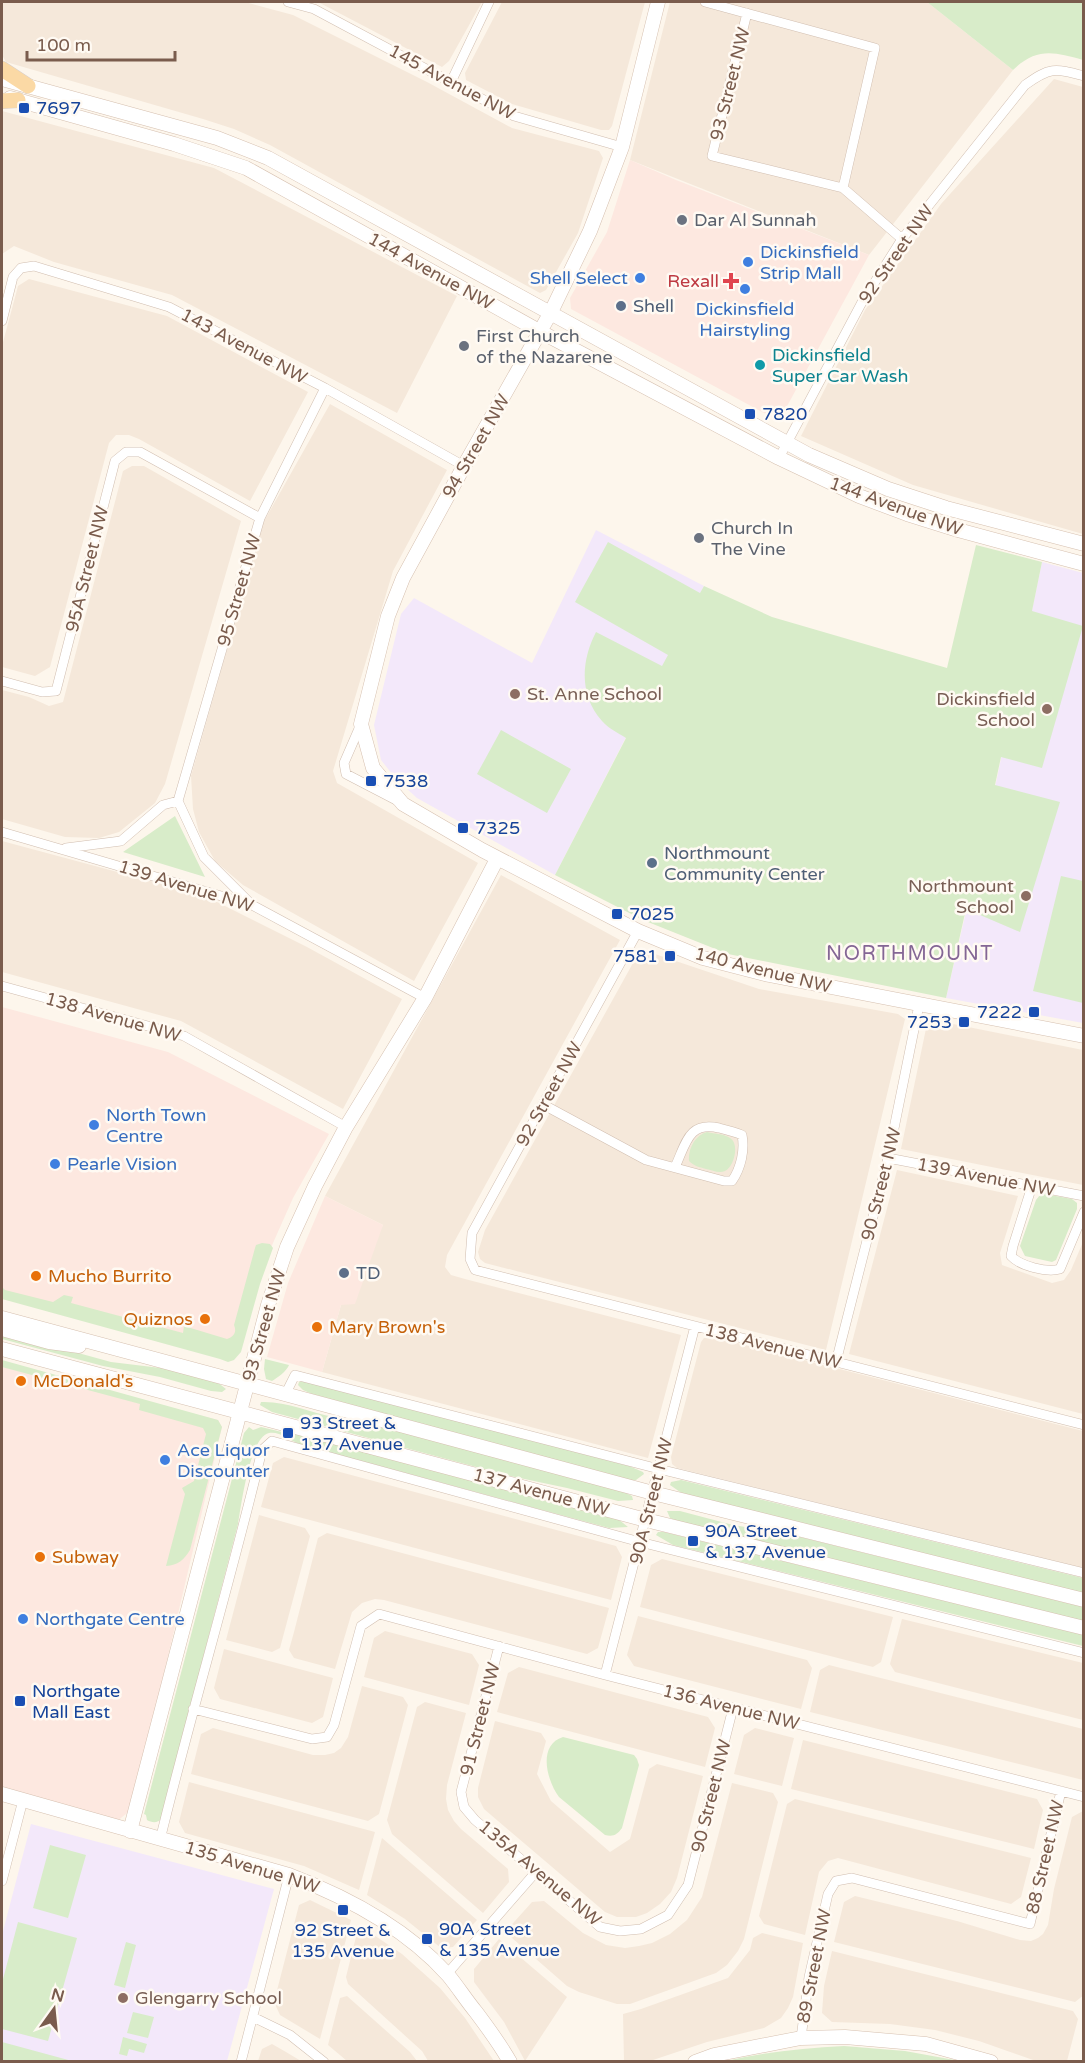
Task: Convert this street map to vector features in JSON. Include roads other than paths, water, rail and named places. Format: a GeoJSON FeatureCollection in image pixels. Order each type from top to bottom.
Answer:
{"type":"FeatureCollection","features":[{"type":"Feature","properties":{"kind":"main road"},"geometry":{"type":"LineString","coordinates":[[2,69],[28,86]]}},
{"type":"Feature","properties":{"kind":"main road"},"geometry":{"type":"LineString","coordinates":[[2,101],[18,100]]}},
{"type":"Feature","properties":{"kind":"street","name":"145 Avenue NW"},"geometry":{"type":"LineString","coordinates":[[288,2],[315,9],[514,116],[622,147]]}},
{"type":"Feature","properties":{"kind":"street"},"geometry":{"type":"LineString","coordinates":[[451,82],[489,2]]}},
{"type":"Feature","properties":{"kind":"street","name":"94 Street NW"},"geometry":{"type":"LineString","coordinates":[[403,804],[346,774],[344,763],[361,724],[388,616],[399,588],[464,466],[541,332],[591,229],[622,147],[658,2]]}},
{"type":"Feature","properties":{"kind":"street"},"geometry":{"type":"LineString","coordinates":[[705,2],[875,48],[843,188],[902,239]]}},
{"type":"Feature","properties":{"kind":"street","name":"93 Street NW"},"geometry":{"type":"LineString","coordinates":[[747,13],[712,156],[843,188]]}},
{"type":"Feature","properties":{"kind":"street","name":"92 Street NW"},"geometry":{"type":"LineString","coordinates":[[779,458],[861,304],[902,239],[1025,85],[1044,72],[1063,71],[1083,76]]}},
{"type":"Feature","properties":{"kind":"street","name":"144 Avenue NW"},"geometry":{"type":"LineString","coordinates":[[2,79],[217,138],[268,158],[787,443],[849,474],[946,508],[1083,544]]}},
{"type":"Feature","properties":{"kind":"street","name":"144 Avenue NW"},"geometry":{"type":"LineString","coordinates":[[2,95],[174,144],[246,168],[541,332],[779,458],[859,496],[958,530],[1083,564]]}},
{"type":"Feature","properties":{"kind":"street","name":"143 Avenue NW"},"geometry":{"type":"LineString","coordinates":[[2,321],[13,277],[21,268],[34,266],[169,307],[325,388],[464,466]]}},
{"type":"Feature","properties":{"kind":"street","name":"95 Street NW"},"geometry":{"type":"LineString","coordinates":[[178,801],[260,518],[325,388]]}},
{"type":"Feature","properties":{"kind":"street","name":"95A Street NW"},"geometry":{"type":"LineString","coordinates":[[2,681],[42,692],[56,691],[115,461],[126,452],[140,452],[260,518]]}},
{"type":"Feature","properties":{"kind":"street","name":"94 Street NW"},"geometry":{"type":"LineString","coordinates":[[361,724],[373,768],[403,804]]}},
{"type":"Feature","properties":{"kind":"street"},"geometry":{"type":"LineString","coordinates":[[62,849],[121,841],[163,805],[178,801],[204,857],[252,905]]}},
{"type":"Feature","properties":{"kind":"street","name":"140 Avenue NW"},"geometry":{"type":"LineString","coordinates":[[403,804],[497,859],[638,931],[703,958],[769,975],[1083,1036]]}},
{"type":"Feature","properties":{"kind":"street","name":"139 Avenue NW"},"geometry":{"type":"LineString","coordinates":[[2,832],[252,905],[425,998]]}},
{"type":"Feature","properties":{"kind":"street","name":"93 Street NW"},"geometry":{"type":"LineString","coordinates":[[130,1831],[247,1383],[268,1305],[287,1247],[346,1127],[425,998],[497,859]]}},
{"type":"Feature","properties":{"kind":"street","name":"92 Street NW"},"geometry":{"type":"LineString","coordinates":[[470,1259],[472,1233],[638,931]]}},
{"type":"Feature","properties":{"kind":"street","name":"138 Avenue NW"},"geometry":{"type":"LineString","coordinates":[[2,986],[184,1036],[346,1127]]}},
{"type":"Feature","properties":{"kind":"street","name":"90 Street NW"},"geometry":{"type":"LineString","coordinates":[[836,1362],[888,1158],[919,1005]]}},
{"type":"Feature","properties":{"kind":"street"},"geometry":{"type":"LineString","coordinates":[[544,1105],[646,1160],[724,1181],[732,1181],[737,1173],[744,1145],[742,1135],[710,1126],[698,1127],[690,1135],[675,1167]]}},
{"type":"Feature","properties":{"kind":"street","name":"139 Avenue NW"},"geometry":{"type":"LineString","coordinates":[[888,1158],[1083,1196]]}},
{"type":"Feature","properties":{"kind":"street"},"geometry":{"type":"LineString","coordinates":[[1032,1186],[1013,1246],[1011,1256],[1016,1261],[1052,1271],[1060,1269],[1083,1212]]}},
{"type":"Feature","properties":{"kind":"street","name":"138 Avenue NW"},"geometry":{"type":"LineString","coordinates":[[470,1259],[475,1270],[1083,1425]]}},
{"type":"Feature","properties":{"kind":"street","name":"137 Avenue NW"},"geometry":{"type":"LineString","coordinates":[[2,1318],[653,1493],[1083,1600]]}},
{"type":"Feature","properties":{"kind":"street","name":"90A Street NW"},"geometry":{"type":"LineString","coordinates":[[605,1675],[696,1326]]}},
{"type":"Feature","properties":{"kind":"street"},"geometry":{"type":"LineString","coordinates":[[2,1329],[49,1342],[146,1356]]}},
{"type":"Feature","properties":{"kind":"street","name":"137 Avenue NW"},"geometry":{"type":"LineString","coordinates":[[2,1348],[646,1520],[1083,1628]]}},
{"type":"Feature","properties":{"kind":"street"},"geometry":{"type":"LineString","coordinates":[[285,1395],[295,1375],[659,1469],[1083,1573]]}},
{"type":"Feature","properties":{"kind":"street","name":"137 Avenue NW"},"geometry":{"type":"LineString","coordinates":[[194,1709],[262,1450],[272,1442],[640,1542],[1083,1653]]}},
{"type":"Feature","properties":{"kind":"street","name":"136 Avenue NW"},"geometry":{"type":"LineString","coordinates":[[194,1709],[312,1739],[327,1737],[331,1731],[361,1626],[379,1614],[605,1675],[1083,1797]]}},
{"type":"Feature","properties":{"kind":"street","name":"91 Street NW"},"geometry":{"type":"LineString","coordinates":[[461,1792],[499,1646]]}},
{"type":"Feature","properties":{"kind":"street","name":"90 Street NW"},"geometry":{"type":"LineString","coordinates":[[688,1885],[733,1708]]}},
{"type":"Feature","properties":{"kind":"street"},"geometry":{"type":"LineString","coordinates":[[160,1840],[194,1709]]}},
{"type":"Feature","properties":{"kind":"street","name":"88 Street NW"},"geometry":{"type":"LineString","coordinates":[[828,1894],[836,1881],[852,1878],[1030,1924],[1061,1791]]}},
{"type":"Feature","properties":{"kind":"street","name":"135A Avenue NW"},"geometry":{"type":"LineString","coordinates":[[461,1792],[464,1807],[475,1820],[600,1926],[620,1931],[641,1929],[668,1915],[688,1885]]}},
{"type":"Feature","properties":{"kind":"street","name":"135 Avenue NW"},"geometry":{"type":"LineString","coordinates":[[2,1794],[289,1875],[322,1887],[376,1917],[415,1944],[447,1974],[510,2061]]}},
{"type":"Feature","properties":{"kind":"street"},"geometry":{"type":"LineString","coordinates":[[2,1881],[23,1800]]}},
{"type":"Feature","properties":{"kind":"street"},"geometry":{"type":"LineString","coordinates":[[447,1974],[535,1873]]}},
{"type":"Feature","properties":{"kind":"street"},"geometry":{"type":"LineString","coordinates":[[241,2061],[289,1875]]}},
{"type":"Feature","properties":{"kind":"street","name":"89 Street NW"},"geometry":{"type":"LineString","coordinates":[[801,2038],[809,1977],[828,1894]]}},
{"type":"Feature","properties":{"kind":"street"},"geometry":{"type":"LineString","coordinates":[[253,2017],[290,2035],[324,2061]]}},
{"type":"Feature","properties":{"kind":"street"},"geometry":{"type":"LineString","coordinates":[[695,2061],[714,2055],[801,2038],[845,2037],[898,2040],[954,2050],[991,2061]]}},
{"type":"Feature","properties":{"kind":"place","name":"7697"},"geometry":{"type":"Point","coordinates":[24,108]}},
{"type":"Feature","properties":{"kind":"place","name":"Dar Al Sunnah"},"geometry":{"type":"Point","coordinates":[682,220]}},
{"type":"Feature","properties":{"kind":"place","name":"Dickinsfield Strip Mall"},"geometry":{"type":"Point","coordinates":[748,262]}},
{"type":"Feature","properties":{"kind":"place","name":"Shell Select"},"geometry":{"type":"Point","coordinates":[640,278]}},
{"type":"Feature","properties":{"kind":"place","name":"Rexall"},"geometry":{"type":"Point","coordinates":[731,281]}},
{"type":"Feature","properties":{"kind":"place","name":"Dickinsfield Hairstyling"},"geometry":{"type":"Point","coordinates":[745,289]}},
{"type":"Feature","properties":{"kind":"place","name":"Shell"},"geometry":{"type":"Point","coordinates":[621,306]}},
{"type":"Feature","properties":{"kind":"place","name":"First Church of the Nazarene"},"geometry":{"type":"Point","coordinates":[464,346]}},
{"type":"Feature","properties":{"kind":"place","name":"Dickinsfield Super Car Wash"},"geometry":{"type":"Point","coordinates":[760,365]}},
{"type":"Feature","properties":{"kind":"place","name":"7820"},"geometry":{"type":"Point","coordinates":[750,414]}},
{"type":"Feature","properties":{"kind":"place","name":"Church In The Vine"},"geometry":{"type":"Point","coordinates":[699,538]}},
{"type":"Feature","properties":{"kind":"place","name":"St. Anne School"},"geometry":{"type":"Point","coordinates":[515,694]}},
{"type":"Feature","properties":{"kind":"place","name":"Dickinsfield School"},"geometry":{"type":"Point","coordinates":[1047,709]}},
{"type":"Feature","properties":{"kind":"place","name":"7538"},"geometry":{"type":"Point","coordinates":[371,781]}},
{"type":"Feature","properties":{"kind":"place","name":"7325"},"geometry":{"type":"Point","coordinates":[463,828]}},
{"type":"Feature","properties":{"kind":"place","name":"Northmount Community Center"},"geometry":{"type":"Point","coordinates":[652,863]}},
{"type":"Feature","properties":{"kind":"place","name":"Northmount School"},"geometry":{"type":"Point","coordinates":[1026,896]}},
{"type":"Feature","properties":{"kind":"place","name":"7025"},"geometry":{"type":"Point","coordinates":[617,914]}},
{"type":"Feature","properties":{"kind":"place","name":"7581"},"geometry":{"type":"Point","coordinates":[670,956]}},
{"type":"Feature","properties":{"kind":"place","name":"7222"},"geometry":{"type":"Point","coordinates":[1034,1012]}},
{"type":"Feature","properties":{"kind":"place","name":"7253"},"geometry":{"type":"Point","coordinates":[964,1022]}},
{"type":"Feature","properties":{"kind":"place","name":"North Town Centre"},"geometry":{"type":"Point","coordinates":[94,1125]}},
{"type":"Feature","properties":{"kind":"place","name":"Pearle Vision"},"geometry":{"type":"Point","coordinates":[55,1164]}},
{"type":"Feature","properties":{"kind":"place","name":"TD"},"geometry":{"type":"Point","coordinates":[344,1273]}},
{"type":"Feature","properties":{"kind":"place","name":"Mucho Burrito"},"geometry":{"type":"Point","coordinates":[36,1276]}},
{"type":"Feature","properties":{"kind":"place","name":"Quiznos"},"geometry":{"type":"Point","coordinates":[205,1319]}},
{"type":"Feature","properties":{"kind":"place","name":"Mary Brown's"},"geometry":{"type":"Point","coordinates":[317,1327]}},
{"type":"Feature","properties":{"kind":"place","name":"McDonald's"},"geometry":{"type":"Point","coordinates":[21,1381]}},
{"type":"Feature","properties":{"kind":"place","name":"93 Street & 137 Avenue"},"geometry":{"type":"Point","coordinates":[288,1433]}},
{"type":"Feature","properties":{"kind":"place","name":"Ace Liquor Discounter"},"geometry":{"type":"Point","coordinates":[165,1460]}},
{"type":"Feature","properties":{"kind":"place","name":"90A Street & 137 Avenue"},"geometry":{"type":"Point","coordinates":[693,1541]}},
{"type":"Feature","properties":{"kind":"place","name":"Subway"},"geometry":{"type":"Point","coordinates":[40,1557]}},
{"type":"Feature","properties":{"kind":"place","name":"Northgate Centre"},"geometry":{"type":"Point","coordinates":[23,1619]}},
{"type":"Feature","properties":{"kind":"place","name":"Northgate Mall East"},"geometry":{"type":"Point","coordinates":[20,1701]}},
{"type":"Feature","properties":{"kind":"place","name":"92 Street & 135 Avenue"},"geometry":{"type":"Point","coordinates":[343,1910]}},
{"type":"Feature","properties":{"kind":"place","name":"90A Street & 135 Avenue"},"geometry":{"type":"Point","coordinates":[427,1939]}},
{"type":"Feature","properties":{"kind":"place","name":"Glengarry School"},"geometry":{"type":"Point","coordinates":[123,1998]}},
{"type":"Feature","properties":{"kind":"district","name":"NORTHMOUNT"},"geometry":{"type":"Point","coordinates":[910,953]}}]}
